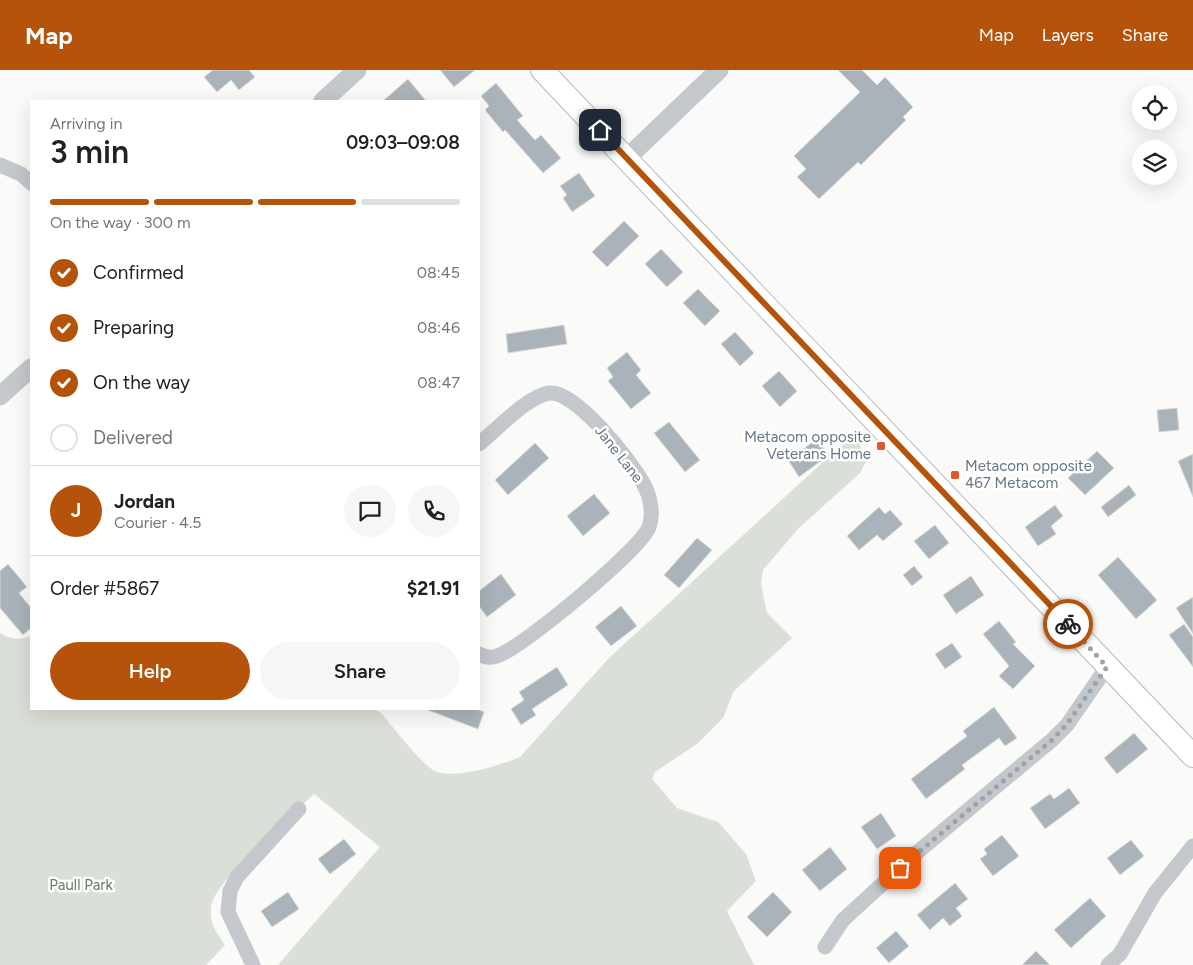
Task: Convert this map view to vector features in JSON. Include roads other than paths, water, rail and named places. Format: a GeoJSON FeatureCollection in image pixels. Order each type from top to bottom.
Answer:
{"type":"FeatureCollection","features":[{"type":"Feature","properties":{"kind":"main road"},"geometry":{"type":"LineString","coordinates":[[542,70],[865,408],[1107,667],[1193,756]]}},
{"type":"Feature","properties":{"kind":"street"},"geometry":{"type":"LineString","coordinates":[[324,100],[357,70]]}},
{"type":"Feature","properties":{"kind":"street"},"geometry":{"type":"LineString","coordinates":[[626,159],[718,70]]}},
{"type":"Feature","properties":{"kind":"street"},"geometry":{"type":"LineString","coordinates":[[0,165],[21,174],[30,182]]}},
{"type":"Feature","properties":{"kind":"street"},"geometry":{"type":"LineString","coordinates":[[0,396],[30,369]]}},
{"type":"Feature","properties":{"kind":"street","name":"Jane Lane"},"geometry":{"type":"LineString","coordinates":[[480,443],[536,397],[550,393],[568,398],[601,428],[643,483],[650,502],[651,511],[649,527],[640,540],[583,594],[519,646],[496,657],[484,657],[480,655]]}},
{"type":"Feature","properties":{"kind":"street"},"geometry":{"type":"LineString","coordinates":[[825,946],[843,920],[900,868],[1052,740],[1067,724],[1107,667]]}},
{"type":"Feature","properties":{"kind":"street"},"geometry":{"type":"LineString","coordinates":[[253,965],[228,912],[230,891],[237,877],[298,809]]}},
{"type":"Feature","properties":{"kind":"street"},"geometry":{"type":"LineString","coordinates":[[1108,965],[1120,954],[1155,893],[1193,846]]}},
{"type":"Feature","properties":{"kind":"place","name":"Metacom opposite Veterans Home"},"geometry":{"type":"Point","coordinates":[881,446]}},
{"type":"Feature","properties":{"kind":"place","name":"Metacom opposite 467 Metacom"},"geometry":{"type":"Point","coordinates":[955,475]}},
{"type":"Feature","properties":{"kind":"park label","name":"Paull Park"},"geometry":{"type":"Point","coordinates":[81,885]}}]}
